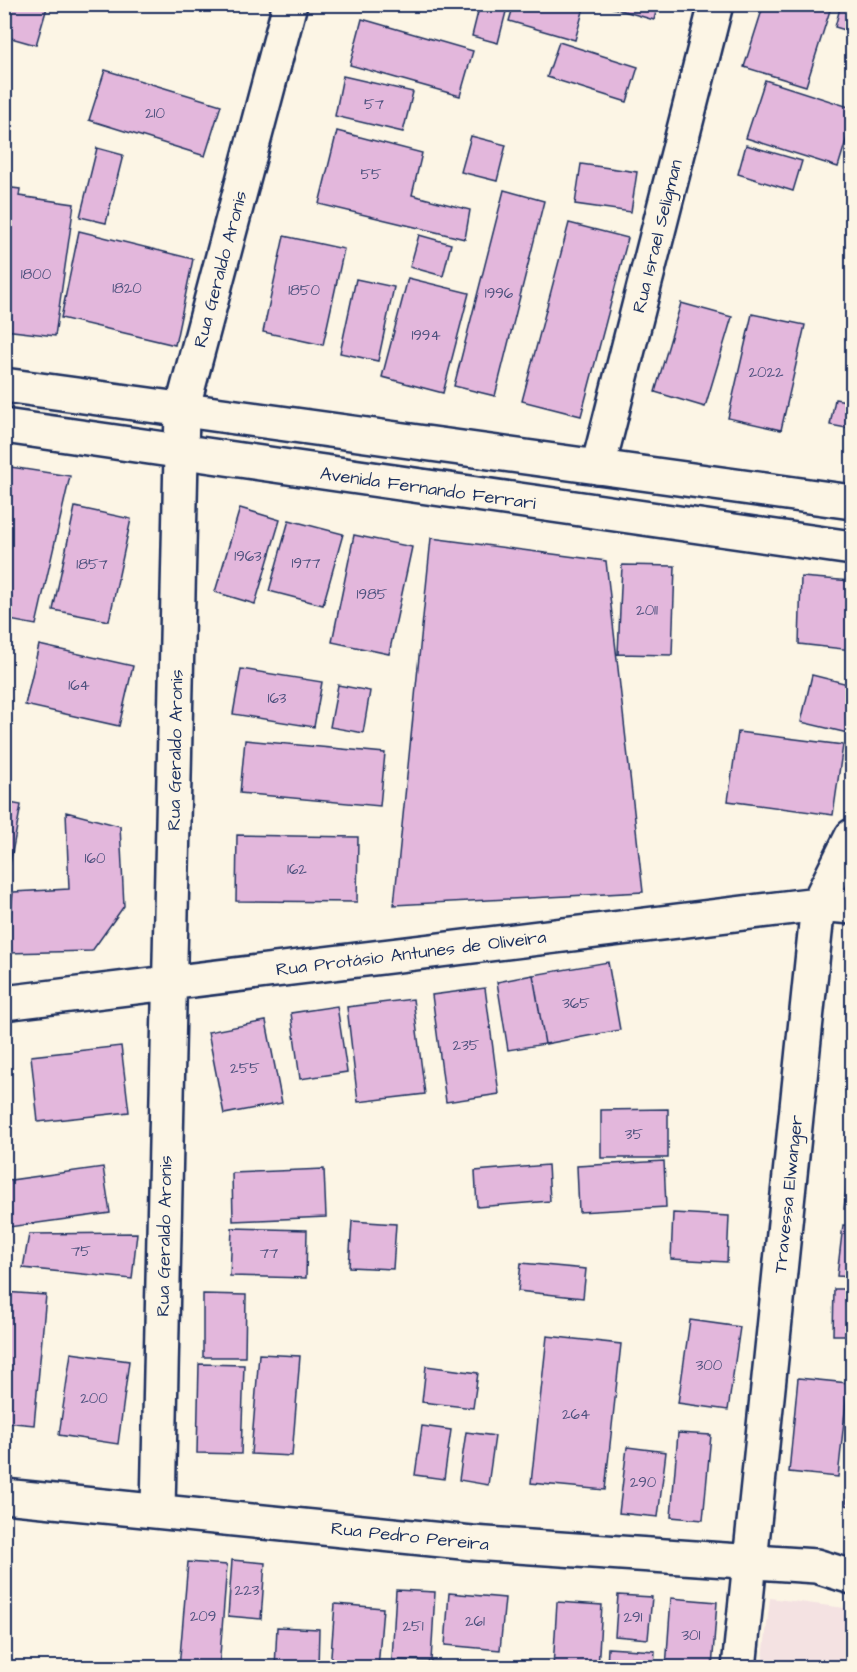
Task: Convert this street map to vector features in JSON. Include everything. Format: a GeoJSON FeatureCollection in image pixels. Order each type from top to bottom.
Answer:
{"type":"FeatureCollection","features":[{"type":"Feature","properties":{"kind":"street","name":"Rua Geraldo Aronis"},"geometry":{"type":"LineString","coordinates":[[158,1509],[182,410],[290,4]]}},
{"type":"Feature","properties":{"kind":"street","name":"Rua Israel Seligman"},"geometry":{"type":"LineString","coordinates":[[598,468],[716,4]]}},
{"type":"Feature","properties":{"kind":"street"},"geometry":{"type":"LineString","coordinates":[[4,386],[852,502]]}},
{"type":"Feature","properties":{"kind":"street","name":"Avenida Fernando Ferrari"},"geometry":{"type":"LineString","coordinates":[[4,426],[852,548]]}},
{"type":"Feature","properties":{"kind":"street","name":"Travessa Elwanger"},"geometry":{"type":"LineString","coordinates":[[740,1668],[749,1560],[818,904],[852,836]]}},
{"type":"Feature","properties":{"kind":"street","name":"Rua Protásio Antunes de Oliveira"},"geometry":{"type":"LineString","coordinates":[[4,1003],[818,904],[852,907]]}},
{"type":"Feature","properties":{"kind":"street","name":"Rua Pedro Pereira"},"geometry":{"type":"LineString","coordinates":[[4,1496],[158,1509],[472,1543],[816,1566],[852,1577]]}},
{"type":"Feature","properties":{"kind":"street","name":"Rua Pedro Pereira"},"geometry":{"type":"LineString","coordinates":[[816,1566],[852,1559]]}},
{"type":"Feature","properties":{"kind":"shaded area"},"geometry":{"type":"Polygon","coordinates":[[[770,1598],[852,1609],[852,1667],[762,1667],[770,1598]]]}},
{"type":"Feature","properties":{"kind":"building"},"geometry":{"type":"Polygon","coordinates":[[[4,4],[48,4],[36,45],[4,36],[4,4]]]}},
{"type":"Feature","properties":{"kind":"building"},"geometry":{"type":"Polygon","coordinates":[[[480,4],[508,4],[498,43],[472,36],[480,4]]]}},
{"type":"Feature","properties":{"kind":"building"},"geometry":{"type":"Polygon","coordinates":[[[514,4],[585,4],[575,40],[509,21],[514,4]]]}},
{"type":"Feature","properties":{"kind":"building"},"geometry":{"type":"Polygon","coordinates":[[[600,4],[658,4],[654,20],[600,4]]]}},
{"type":"Feature","properties":{"kind":"building"},"geometry":{"type":"Polygon","coordinates":[[[764,4],[832,4],[806,86],[744,67],[764,4]]]}},
{"type":"Feature","properties":{"kind":"building"},"geometry":{"type":"Polygon","coordinates":[[[841,4],[852,4],[852,32],[835,27],[841,4]]]}},
{"type":"Feature","properties":{"kind":"building"},"geometry":{"type":"Polygon","coordinates":[[[362,19],[473,51],[460,96],[350,65],[362,19]]]}},
{"type":"Feature","properties":{"kind":"building"},"geometry":{"type":"Polygon","coordinates":[[[559,42],[638,67],[627,102],[547,77],[559,42]]]}},
{"type":"Feature","properties":{"kind":"building"},"geometry":{"type":"Polygon","coordinates":[[[105,70],[221,105],[205,156],[89,120],[105,70]]]}},
{"type":"Feature","properties":{"kind":"building"},"geometry":{"type":"Polygon","coordinates":[[[343,76],[413,92],[403,132],[335,116],[343,76]]]}},
{"type":"Feature","properties":{"kind":"building"},"geometry":{"type":"Polygon","coordinates":[[[765,80],[852,108],[852,121],[838,167],[746,138],[765,80]]]}},
{"type":"Feature","properties":{"kind":"building"},"geometry":{"type":"Polygon","coordinates":[[[337,131],[422,153],[412,195],[470,210],[465,239],[319,204],[337,131]]]}},
{"type":"Feature","properties":{"kind":"building"},"geometry":{"type":"Polygon","coordinates":[[[471,136],[506,145],[497,181],[461,172],[471,136]]]}},
{"type":"Feature","properties":{"kind":"building"},"geometry":{"type":"Polygon","coordinates":[[[746,145],[802,161],[793,191],[738,174],[746,145]]]}},
{"type":"Feature","properties":{"kind":"building"},"geometry":{"type":"Polygon","coordinates":[[[97,148],[123,155],[106,223],[80,217],[97,148]]]}},
{"type":"Feature","properties":{"kind":"building"},"geometry":{"type":"Polygon","coordinates":[[[581,164],[637,172],[631,212],[575,204],[581,164]]]}},
{"type":"Feature","properties":{"kind":"building"},"geometry":{"type":"Polygon","coordinates":[[[4,187],[20,189],[19,196],[74,204],[55,336],[4,330],[4,294],[10,253],[4,253],[4,187]]]}},
{"type":"Feature","properties":{"kind":"building"},"geometry":{"type":"Polygon","coordinates":[[[504,190],[544,201],[495,396],[454,386],[504,190]]]}},
{"type":"Feature","properties":{"kind":"building"},"geometry":{"type":"Polygon","coordinates":[[[569,223],[628,238],[581,416],[522,401],[569,223]]]}},
{"type":"Feature","properties":{"kind":"building"},"geometry":{"type":"Polygon","coordinates":[[[79,231],[193,259],[175,345],[61,318],[79,231]]]}},
{"type":"Feature","properties":{"kind":"building"},"geometry":{"type":"Polygon","coordinates":[[[419,235],[451,244],[443,276],[410,267],[419,235]]]}},
{"type":"Feature","properties":{"kind":"building"},"geometry":{"type":"Polygon","coordinates":[[[284,236],[344,249],[323,345],[263,332],[284,236]]]}},
{"type":"Feature","properties":{"kind":"building"},"geometry":{"type":"Polygon","coordinates":[[[408,278],[469,293],[443,393],[382,377],[408,278]]]}},
{"type":"Feature","properties":{"kind":"building"},"geometry":{"type":"Polygon","coordinates":[[[356,279],[394,287],[378,361],[340,353],[356,279]]]}},
{"type":"Feature","properties":{"kind":"building"},"geometry":{"type":"Polygon","coordinates":[[[681,303],[732,317],[705,407],[655,392],[681,303]]]}},
{"type":"Feature","properties":{"kind":"building"},"geometry":{"type":"Polygon","coordinates":[[[752,314],[805,325],[781,430],[728,418],[752,314]]]}},
{"type":"Feature","properties":{"kind":"building"},"geometry":{"type":"Polygon","coordinates":[[[835,399],[852,402],[852,429],[830,425],[835,399]]]}},
{"type":"Feature","properties":{"kind":"building"},"geometry":{"type":"Polygon","coordinates":[[[4,466],[70,476],[36,625],[4,619],[4,466]]]}},
{"type":"Feature","properties":{"kind":"building"},"geometry":{"type":"Polygon","coordinates":[[[75,507],[131,519],[109,621],[53,610],[75,507]]]}},
{"type":"Feature","properties":{"kind":"building"},"geometry":{"type":"Polygon","coordinates":[[[240,508],[280,520],[255,604],[215,592],[240,508]]]}},
{"type":"Feature","properties":{"kind":"building"},"geometry":{"type":"Polygon","coordinates":[[[289,520],[343,534],[323,605],[269,591],[289,520]]]}},
{"type":"Feature","properties":{"kind":"building"},"geometry":{"type":"Polygon","coordinates":[[[354,535],[412,547],[389,654],[332,642],[354,535]]]}},
{"type":"Feature","properties":{"kind":"building"},"geometry":{"type":"Polygon","coordinates":[[[431,538],[606,561],[643,892],[394,905],[431,538]]]}},
{"type":"Feature","properties":{"kind":"building"},"geometry":{"type":"Polygon","coordinates":[[[622,565],[675,566],[672,655],[618,654],[622,565]]]}},
{"type":"Feature","properties":{"kind":"building"},"geometry":{"type":"Polygon","coordinates":[[[801,577],[852,581],[852,650],[799,644],[801,577]]]}},
{"type":"Feature","properties":{"kind":"building"},"geometry":{"type":"Polygon","coordinates":[[[39,645],[133,666],[119,726],[25,705],[39,645]]]}},
{"type":"Feature","properties":{"kind":"building"},"geometry":{"type":"Polygon","coordinates":[[[241,669],[322,682],[314,727],[233,714],[241,669]]]}},
{"type":"Feature","properties":{"kind":"building"},"geometry":{"type":"Polygon","coordinates":[[[812,675],[852,685],[852,734],[801,722],[812,675]]]}},
{"type":"Feature","properties":{"kind":"building"},"geometry":{"type":"Polygon","coordinates":[[[338,685],[370,691],[363,733],[330,727],[338,685]]]}},
{"type":"Feature","properties":{"kind":"building"},"geometry":{"type":"Polygon","coordinates":[[[738,732],[843,745],[833,815],[728,801],[738,732]]]}},
{"type":"Feature","properties":{"kind":"building"},"geometry":{"type":"Polygon","coordinates":[[[245,740],[385,753],[380,806],[240,793],[245,740]]]}},
{"type":"Feature","properties":{"kind":"building"},"geometry":{"type":"Polygon","coordinates":[[[4,802],[21,805],[10,864],[4,863],[4,802]]]}},
{"type":"Feature","properties":{"kind":"building"},"geometry":{"type":"Polygon","coordinates":[[[66,812],[120,826],[124,906],[92,951],[7,953],[13,892],[69,889],[66,812]]]}},
{"type":"Feature","properties":{"kind":"building"},"geometry":{"type":"Polygon","coordinates":[[[237,835],[358,837],[357,902],[236,901],[237,835]]]}},
{"type":"Feature","properties":{"kind":"building"},"geometry":{"type":"Polygon","coordinates":[[[608,962],[620,1030],[545,1044],[533,975],[608,962]]]}},
{"type":"Feature","properties":{"kind":"building"},"geometry":{"type":"Polygon","coordinates":[[[533,975],[545,1044],[508,1050],[497,982],[533,975]]]}},
{"type":"Feature","properties":{"kind":"building"},"geometry":{"type":"Polygon","coordinates":[[[485,988],[499,1094],[446,1102],[432,995],[485,988]]]}},
{"type":"Feature","properties":{"kind":"building"},"geometry":{"type":"Polygon","coordinates":[[[413,999],[425,1094],[358,1102],[347,1007],[413,999]]]}},
{"type":"Feature","properties":{"kind":"building"},"geometry":{"type":"Polygon","coordinates":[[[337,1006],[347,1072],[300,1079],[291,1013],[337,1006]]]}},
{"type":"Feature","properties":{"kind":"building"},"geometry":{"type":"Polygon","coordinates":[[[266,1021],[282,1103],[224,1114],[208,1032],[266,1021]]]}},
{"type":"Feature","properties":{"kind":"building"},"geometry":{"type":"Polygon","coordinates":[[[121,1046],[129,1112],[38,1122],[31,1056],[121,1046]]]}},
{"type":"Feature","properties":{"kind":"building"},"geometry":{"type":"Polygon","coordinates":[[[668,1109],[668,1158],[601,1158],[601,1110],[668,1109]]]}},
{"type":"Feature","properties":{"kind":"building"},"geometry":{"type":"Polygon","coordinates":[[[850,1152],[852,1152],[852,1210],[844,1209],[850,1152]]]}},
{"type":"Feature","properties":{"kind":"building"},"geometry":{"type":"Polygon","coordinates":[[[664,1161],[666,1207],[579,1212],[577,1166],[664,1161]]]}},
{"type":"Feature","properties":{"kind":"building"},"geometry":{"type":"Polygon","coordinates":[[[548,1165],[550,1201],[477,1207],[475,1171],[548,1165]]]}},
{"type":"Feature","properties":{"kind":"building"},"geometry":{"type":"Polygon","coordinates":[[[103,1167],[110,1213],[9,1227],[4,1181],[103,1167]]]}},
{"type":"Feature","properties":{"kind":"building"},"geometry":{"type":"Polygon","coordinates":[[[324,1169],[326,1217],[233,1221],[232,1173],[324,1169]]]}},
{"type":"Feature","properties":{"kind":"building"},"geometry":{"type":"Polygon","coordinates":[[[673,1213],[729,1216],[727,1262],[671,1259],[673,1213]]]}},
{"type":"Feature","properties":{"kind":"building"},"geometry":{"type":"Polygon","coordinates":[[[352,1221],[396,1224],[393,1269],[349,1267],[352,1221]]]}},
{"type":"Feature","properties":{"kind":"building"},"geometry":{"type":"Polygon","coordinates":[[[843,1225],[852,1226],[852,1277],[837,1276],[843,1225]]]}},
{"type":"Feature","properties":{"kind":"building"},"geometry":{"type":"Polygon","coordinates":[[[232,1228],[307,1230],[306,1278],[230,1276],[232,1228]]]}},
{"type":"Feature","properties":{"kind":"building"},"geometry":{"type":"Polygon","coordinates":[[[137,1233],[132,1279],[23,1268],[29,1234],[137,1233]]]}},
{"type":"Feature","properties":{"kind":"building"},"geometry":{"type":"Polygon","coordinates":[[[521,1263],[586,1269],[583,1298],[518,1291],[521,1263]]]}},
{"type":"Feature","properties":{"kind":"building"},"geometry":{"type":"Polygon","coordinates":[[[834,1289],[852,1289],[852,1335],[833,1335],[834,1289]]]}},
{"type":"Feature","properties":{"kind":"building"},"geometry":{"type":"Polygon","coordinates":[[[4,1292],[46,1295],[34,1425],[4,1422],[4,1292]]]}},
{"type":"Feature","properties":{"kind":"building"},"geometry":{"type":"Polygon","coordinates":[[[203,1294],[246,1295],[245,1357],[203,1357],[203,1294]]]}},
{"type":"Feature","properties":{"kind":"building"},"geometry":{"type":"Polygon","coordinates":[[[690,1320],[740,1327],[728,1410],[678,1403],[690,1320]]]}},
{"type":"Feature","properties":{"kind":"building"},"geometry":{"type":"Polygon","coordinates":[[[547,1336],[621,1344],[605,1490],[531,1483],[547,1336]]]}},
{"type":"Feature","properties":{"kind":"building"},"geometry":{"type":"Polygon","coordinates":[[[71,1353],[129,1361],[118,1444],[59,1435],[71,1353]]]}},
{"type":"Feature","properties":{"kind":"building"},"geometry":{"type":"Polygon","coordinates":[[[259,1354],[300,1356],[292,1456],[251,1454],[259,1354]]]}},
{"type":"Feature","properties":{"kind":"building"},"geometry":{"type":"Polygon","coordinates":[[[199,1364],[244,1365],[241,1454],[197,1453],[199,1364]]]}},
{"type":"Feature","properties":{"kind":"building"},"geometry":{"type":"Polygon","coordinates":[[[426,1366],[478,1373],[473,1408],[422,1402],[426,1366]]]}},
{"type":"Feature","properties":{"kind":"building"},"geometry":{"type":"Polygon","coordinates":[[[798,1378],[848,1383],[838,1477],[789,1472],[798,1378]]]}},
{"type":"Feature","properties":{"kind":"building"},"geometry":{"type":"Polygon","coordinates":[[[422,1426],[451,1430],[444,1479],[415,1475],[422,1426]]]}},
{"type":"Feature","properties":{"kind":"building"},"geometry":{"type":"Polygon","coordinates":[[[466,1432],[495,1436],[488,1485],[459,1480],[466,1432]]]}},
{"type":"Feature","properties":{"kind":"building"},"geometry":{"type":"Polygon","coordinates":[[[678,1433],[711,1435],[703,1520],[671,1517],[678,1433]]]}},
{"type":"Feature","properties":{"kind":"building"},"geometry":{"type":"Polygon","coordinates":[[[627,1447],[666,1452],[658,1517],[619,1513],[627,1447]]]}},
{"type":"Feature","properties":{"kind":"building"},"geometry":{"type":"Polygon","coordinates":[[[850,1453],[852,1454],[852,1506],[846,1505],[850,1453]]]}},
{"type":"Feature","properties":{"kind":"building"},"geometry":{"type":"Polygon","coordinates":[[[232,1560],[265,1563],[261,1619],[228,1616],[232,1560]]]}},
{"type":"Feature","properties":{"kind":"building"},"geometry":{"type":"Polygon","coordinates":[[[188,1562],[227,1565],[219,1668],[179,1668],[188,1562]]]}},
{"type":"Feature","properties":{"kind":"building"},"geometry":{"type":"Polygon","coordinates":[[[396,1590],[435,1592],[431,1661],[392,1660],[396,1590]]]}},
{"type":"Feature","properties":{"kind":"building"},"geometry":{"type":"Polygon","coordinates":[[[449,1593],[505,1598],[500,1650],[445,1645],[449,1593]]]}},
{"type":"Feature","properties":{"kind":"building"},"geometry":{"type":"Polygon","coordinates":[[[618,1595],[652,1597],[648,1639],[615,1636],[618,1595]]]}},
{"type":"Feature","properties":{"kind":"building"},"geometry":{"type":"Polygon","coordinates":[[[671,1598],[717,1602],[712,1668],[666,1668],[671,1598]]]}},
{"type":"Feature","properties":{"kind":"building"},"geometry":{"type":"Polygon","coordinates":[[[557,1602],[602,1605],[598,1668],[553,1668],[557,1602]]]}},
{"type":"Feature","properties":{"kind":"building"},"geometry":{"type":"Polygon","coordinates":[[[335,1604],[383,1608],[378,1668],[330,1668],[335,1604]]]}},
{"type":"Feature","properties":{"kind":"building"},"geometry":{"type":"Polygon","coordinates":[[[277,1627],[319,1629],[318,1668],[275,1668],[277,1627]]]}},
{"type":"Feature","properties":{"kind":"building"},"geometry":{"type":"Polygon","coordinates":[[[608,1648],[655,1651],[654,1668],[607,1668],[608,1648]]]}}]}
